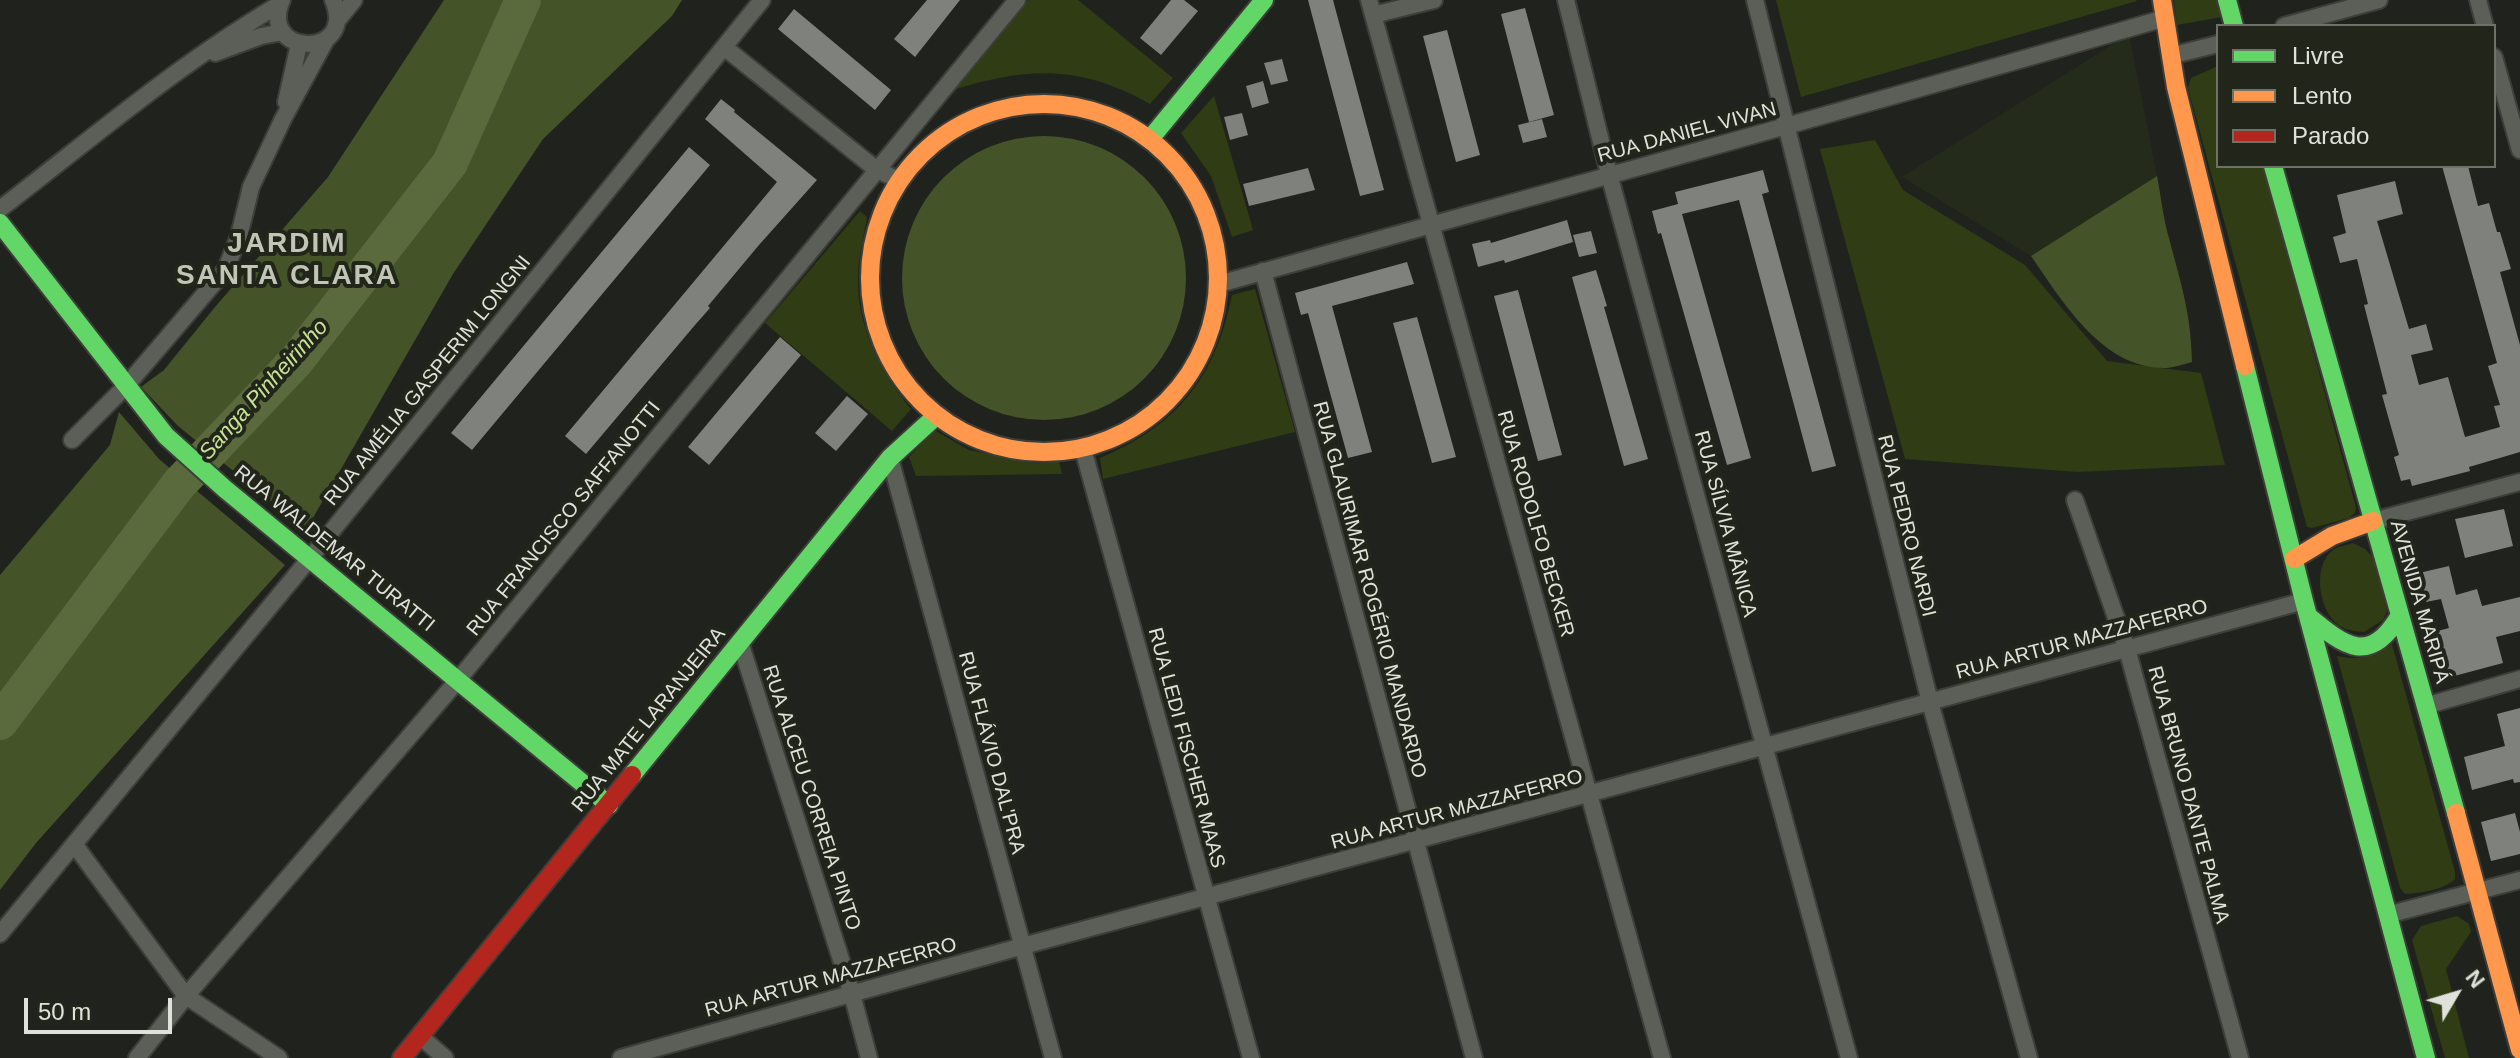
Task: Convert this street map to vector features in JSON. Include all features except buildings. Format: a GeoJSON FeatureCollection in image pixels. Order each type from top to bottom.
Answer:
{"type":"FeatureCollection","features":[{"type":"Feature","properties":{"kind":"street"},"geometry":{"type":"LineString","coordinates":[[333,0],[337,21]]}},
{"type":"Feature","properties":{"kind":"street"},"geometry":{"type":"LineString","coordinates":[[72,440],[126,386],[226,269],[239,236],[251,187],[283,119],[337,21],[354,0]]}},
{"type":"Feature","properties":{"kind":"street","name":"RUA AMÉLIA GASPERIM LONGNI"},"geometry":{"type":"LineString","coordinates":[[0,934],[310,558],[762,0]]}},
{"type":"Feature","properties":{"kind":"street","name":"RUA FRANCISCO SAFFANOTTI"},"geometry":{"type":"LineString","coordinates":[[137,1058],[186,996],[458,680],[1017,0]]}},
{"type":"Feature","properties":{"kind":"street"},"geometry":{"type":"LineString","coordinates":[[1150,139],[1264,0]]}},
{"type":"Feature","properties":{"kind":"street"},"geometry":{"type":"LineString","coordinates":[[1371,7],[1434,0]]}},
{"type":"Feature","properties":{"kind":"street","name":"RUA SÍLVIA MÂNICA"},"geometry":{"type":"LineString","coordinates":[[1566,0],[1609,174],[1849,1058]]}},
{"type":"Feature","properties":{"kind":"street","name":"RUA PEDRO NARDI"},"geometry":{"type":"LineString","coordinates":[[1755,0],[1930,702],[2029,1058]]}},
{"type":"Feature","properties":{"kind":"street"},"geometry":{"type":"LineString","coordinates":[[2227,0],[2233,24]]}},
{"type":"Feature","properties":{"kind":"street"},"geometry":{"type":"LineString","coordinates":[[2291,24],[2379,0]]}},
{"type":"Feature","properties":{"kind":"street"},"geometry":{"type":"LineString","coordinates":[[2478,0],[2484,24]]}},
{"type":"Feature","properties":{"kind":"street"},"geometry":{"type":"LineString","coordinates":[[281,2],[279,23],[283,32],[299,44],[309,45],[327,38]]}},
{"type":"Feature","properties":{"kind":"street"},"geometry":{"type":"LineString","coordinates":[[0,209],[241,26],[281,2]]}},
{"type":"Feature","properties":{"kind":"street","name":"RUA RODOLFO BECKER"},"geometry":{"type":"LineString","coordinates":[[1371,7],[1662,1058]]}},
{"type":"Feature","properties":{"kind":"street"},"geometry":{"type":"LineString","coordinates":[[2164,9],[2170,56],[2306,609],[2387,915],[2419,1057]]}},
{"type":"Feature","properties":{"kind":"street","name":"RUA DANIEL VIVAN"},"geometry":{"type":"LineString","coordinates":[[1219,284],[1787,127],[2164,9]]}},
{"type":"Feature","properties":{"kind":"street"},"geometry":{"type":"LineString","coordinates":[[192,63],[251,39],[283,32]]}},
{"type":"Feature","properties":{"kind":"street"},"geometry":{"type":"LineString","coordinates":[[283,119],[299,44]]}},
{"type":"Feature","properties":{"kind":"street"},"geometry":{"type":"LineString","coordinates":[[2170,56],[2216,44]]}},
{"type":"Feature","properties":{"kind":"street"},"geometry":{"type":"LineString","coordinates":[[724,47],[877,170],[899,180]]}},
{"type":"Feature","properties":{"kind":"street"},"geometry":{"type":"LineString","coordinates":[[2496,64],[2520,150]]}},
{"type":"Feature","properties":{"kind":"street"},"geometry":{"type":"LineString","coordinates":[[1036,104],[1076,106],[1115,119],[1150,139],[1188,179],[1211,229],[1219,284],[1208,340],[1179,390],[1136,427],[1083,449],[1032,453],[981,441],[936,416],[900,377],[877,330],[869,279],[877,227],[899,180],[925,149],[958,126],[996,110],[1036,104]]}},
{"type":"Feature","properties":{"kind":"street","name":"AVENIDA MARIPÁ"},"geometry":{"type":"LineString","coordinates":[[2274,168],[2520,1050]]}},
{"type":"Feature","properties":{"kind":"street","name":"RUA WALDEMAR TURATTI"},"geometry":{"type":"LineString","coordinates":[[0,223],[166,436],[225,489],[609,805]]}},
{"type":"Feature","properties":{"kind":"street","name":"RUA GLAURIMAR ROGÉRIO MANDARDO"},"geometry":{"type":"LineString","coordinates":[[1263,271],[1474,1058]]}},
{"type":"Feature","properties":{"kind":"street","name":"RUA MATE LARANJEIRA"},"geometry":{"type":"LineString","coordinates":[[402,1058],[890,458],[936,416]]}},
{"type":"Feature","properties":{"kind":"street","name":"RUA LEDI FISCHER MAAS"},"geometry":{"type":"LineString","coordinates":[[1083,449],[1251,1058]]}},
{"type":"Feature","properties":{"kind":"street","name":"RUA FLÁVIO DAL'PRA"},"geometry":{"type":"LineString","coordinates":[[890,458],[1053,1058]]}},
{"type":"Feature","properties":{"kind":"street"},"geometry":{"type":"LineString","coordinates":[[2294,559],[2317,541],[2344,529],[2520,482]]}},
{"type":"Feature","properties":{"kind":"street","name":"RUA BRUNO DANTE PALMA"},"geometry":{"type":"LineString","coordinates":[[2075,500],[2127,649],[2240,1058]]}},
{"type":"Feature","properties":{"kind":"street"},"geometry":{"type":"LineString","coordinates":[[2306,609],[2330,635],[2347,644],[2365,647],[2390,636],[2400,615]]}},
{"type":"Feature","properties":{"kind":"street","name":"RUA ARTUR MAZZAFERRO"},"geometry":{"type":"LineString","coordinates":[[621,1058],[672,1050],[852,994],[1023,946],[2127,649],[2306,609]]}},
{"type":"Feature","properties":{"kind":"street","name":"RUA ALCEU CORREIA PINTO"},"geometry":{"type":"LineString","coordinates":[[740,642],[852,994],[869,1058]]}},
{"type":"Feature","properties":{"kind":"street"},"geometry":{"type":"LineString","coordinates":[[2425,706],[2520,679]]}},
{"type":"Feature","properties":{"kind":"street"},"geometry":{"type":"LineString","coordinates":[[74,844],[186,996],[279,1058]]}},
{"type":"Feature","properties":{"kind":"street"},"geometry":{"type":"LineString","coordinates":[[2387,915],[2520,880]]}},
{"type":"Feature","properties":{"kind":"street"},"geometry":{"type":"LineString","coordinates":[[420,1036],[445,1058]]}},
{"type":"Feature","properties":{"kind":"shaded area"},"geometry":{"type":"Polygon","coordinates":[[[2129,34],[2157,176],[2031,256],[1902,177],[2129,34]]]}},
{"type":"Feature","properties":{"kind":"green space"},"geometry":{"type":"Polygon","coordinates":[[[444,0],[682,0],[672,16],[543,139],[453,274],[306,530],[178,426],[141,387],[164,370],[328,177],[444,0]]]}},
{"type":"Feature","properties":{"kind":"green space"},"geometry":{"type":"Polygon","coordinates":[[[1028,0],[1078,0],[1173,78],[1150,104],[1101,82],[1054,74],[1007,77],[956,89],[1028,0]]]}},
{"type":"Feature","properties":{"kind":"green space"},"geometry":{"type":"Polygon","coordinates":[[[1776,0],[2136,0],[2137,1],[1801,97],[1776,0]]]}},
{"type":"Feature","properties":{"kind":"green space"},"geometry":{"type":"Polygon","coordinates":[[[2174,0],[2217,0],[2222,17],[2177,25],[2174,0]]]}},
{"type":"Feature","properties":{"kind":"green space"},"geometry":{"type":"Polygon","coordinates":[[[2216,67],[2216,168],[2264,168],[2356,508],[2349,518],[2307,527],[2188,88],[2191,78],[2216,67]]]}},
{"type":"Feature","properties":{"kind":"green space"},"geometry":{"type":"Polygon","coordinates":[[[1214,96],[1253,230],[1232,237],[1211,176],[1181,133],[1214,96]]]}},
{"type":"Feature","properties":{"kind":"green space"},"geometry":{"type":"Polygon","coordinates":[[[1044,136],[1085,142],[1111,153],[1134,168],[1154,188],[1169,211],[1180,237],[1186,278],[1180,319],[1169,345],[1154,368],[1134,388],[1111,403],[1085,414],[1044,420],[1003,414],[977,403],[954,388],[934,368],[919,345],[908,319],[902,278],[908,237],[919,211],[934,188],[954,168],[977,153],[1003,142],[1044,136]]]}},
{"type":"Feature","properties":{"kind":"green space"},"geometry":{"type":"Polygon","coordinates":[[[1875,140],[1903,190],[2025,265],[2107,361],[2201,373],[2225,465],[2078,472],[1905,459],[1820,149],[1875,140]]]}},
{"type":"Feature","properties":{"kind":"green space"},"geometry":{"type":"Polygon","coordinates":[[[2157,176],[2165,223],[2185,299],[2192,362],[2167,368],[2144,366],[2104,346],[2071,312],[2031,256],[2157,176]]]}},
{"type":"Feature","properties":{"kind":"green space"},"geometry":{"type":"Polygon","coordinates":[[[860,211],[867,217],[858,271],[862,315],[881,365],[911,409],[892,431],[765,323],[860,211]]]}},
{"type":"Feature","properties":{"kind":"green space"},"geometry":{"type":"Polygon","coordinates":[[[1255,289],[1295,432],[1103,479],[1100,458],[1127,445],[1172,414],[1189,395],[1215,351],[1232,295],[1255,289]]]}},
{"type":"Feature","properties":{"kind":"green space"},"geometry":{"type":"Polygon","coordinates":[[[119,412],[159,459],[285,565],[36,843],[0,890],[0,575],[110,445],[119,412]]]}},
{"type":"Feature","properties":{"kind":"green space"},"geometry":{"type":"Polygon","coordinates":[[[934,430],[969,450],[1036,463],[1059,461],[1062,474],[916,476],[909,457],[934,430]]]}},
{"type":"Feature","properties":{"kind":"green space"},"geometry":{"type":"Polygon","coordinates":[[[2353,543],[2375,559],[2387,611],[2383,620],[2364,632],[2337,624],[2321,595],[2321,574],[2327,556],[2336,548],[2353,543]]]}},
{"type":"Feature","properties":{"kind":"green space"},"geometry":{"type":"Polygon","coordinates":[[[2392,644],[2455,872],[2455,879],[2445,886],[2405,894],[2400,888],[2337,656],[2366,656],[2392,644]]]}},
{"type":"Feature","properties":{"kind":"green space"},"geometry":{"type":"Polygon","coordinates":[[[2457,916],[2469,924],[2471,932],[2446,969],[2469,1058],[2445,1058],[2412,940],[2421,926],[2457,916]]]}},
{"type":"Feature","properties":{"kind":"waterway","name":"Sanga Pinheirinho"},"geometry":{"type":"LineString","coordinates":[[0,722],[179,484],[296,361],[450,163],[523,0]]}},
{"type":"Feature","properties":{"kind":"traffic: fast"},"geometry":{"type":"LineString","coordinates":[[1150,139],[1264,0]]}},
{"type":"Feature","properties":{"kind":"traffic: fast"},"geometry":{"type":"LineString","coordinates":[[2227,0],[2233,24]]}},
{"type":"Feature","properties":{"kind":"traffic: fast"},"geometry":{"type":"LineString","coordinates":[[2274,168],[2456,813]]}},
{"type":"Feature","properties":{"kind":"traffic: fast"},"geometry":{"type":"LineString","coordinates":[[0,223],[166,436],[225,489],[609,805]]}},
{"type":"Feature","properties":{"kind":"traffic: fast"},"geometry":{"type":"LineString","coordinates":[[2245,366],[2426,1058]]}},
{"type":"Feature","properties":{"kind":"traffic: fast"},"geometry":{"type":"LineString","coordinates":[[632,775],[890,458],[936,416]]}},
{"type":"Feature","properties":{"kind":"traffic: fast"},"geometry":{"type":"LineString","coordinates":[[2308,616],[2345,643],[2367,646],[2389,631],[2400,615]]}},
{"type":"Feature","properties":{"kind":"traffic: slow"},"geometry":{"type":"LineString","coordinates":[[2162,0],[2176,87],[2245,366]]}},
{"type":"Feature","properties":{"kind":"traffic: slow"},"geometry":{"type":"LineString","coordinates":[[1044,104],[1078,108],[1110,118],[1140,134],[1167,155],[1188,182],[1204,212],[1214,244],[1218,278],[1214,312],[1204,344],[1188,374],[1167,401],[1140,422],[1110,438],[1078,448],[1044,452],[1010,448],[978,438],[948,422],[921,401],[900,374],[884,344],[874,312],[870,278],[874,244],[884,212],[900,182],[921,155],[948,134],[978,118],[1010,108],[1044,104]]}},
{"type":"Feature","properties":{"kind":"traffic: slow"},"geometry":{"type":"LineString","coordinates":[[2294,559],[2332,536],[2373,521]]}},
{"type":"Feature","properties":{"kind":"traffic: slow"},"geometry":{"type":"LineString","coordinates":[[2456,813],[2520,1050]]}},
{"type":"Feature","properties":{"kind":"traffic: jam"},"geometry":{"type":"LineString","coordinates":[[402,1058],[632,775]]}},
{"type":"Feature","properties":{"kind":"district","name":"JARDIM SANTA CLARA"},"geometry":{"type":"Point","coordinates":[287,260]}}]}
